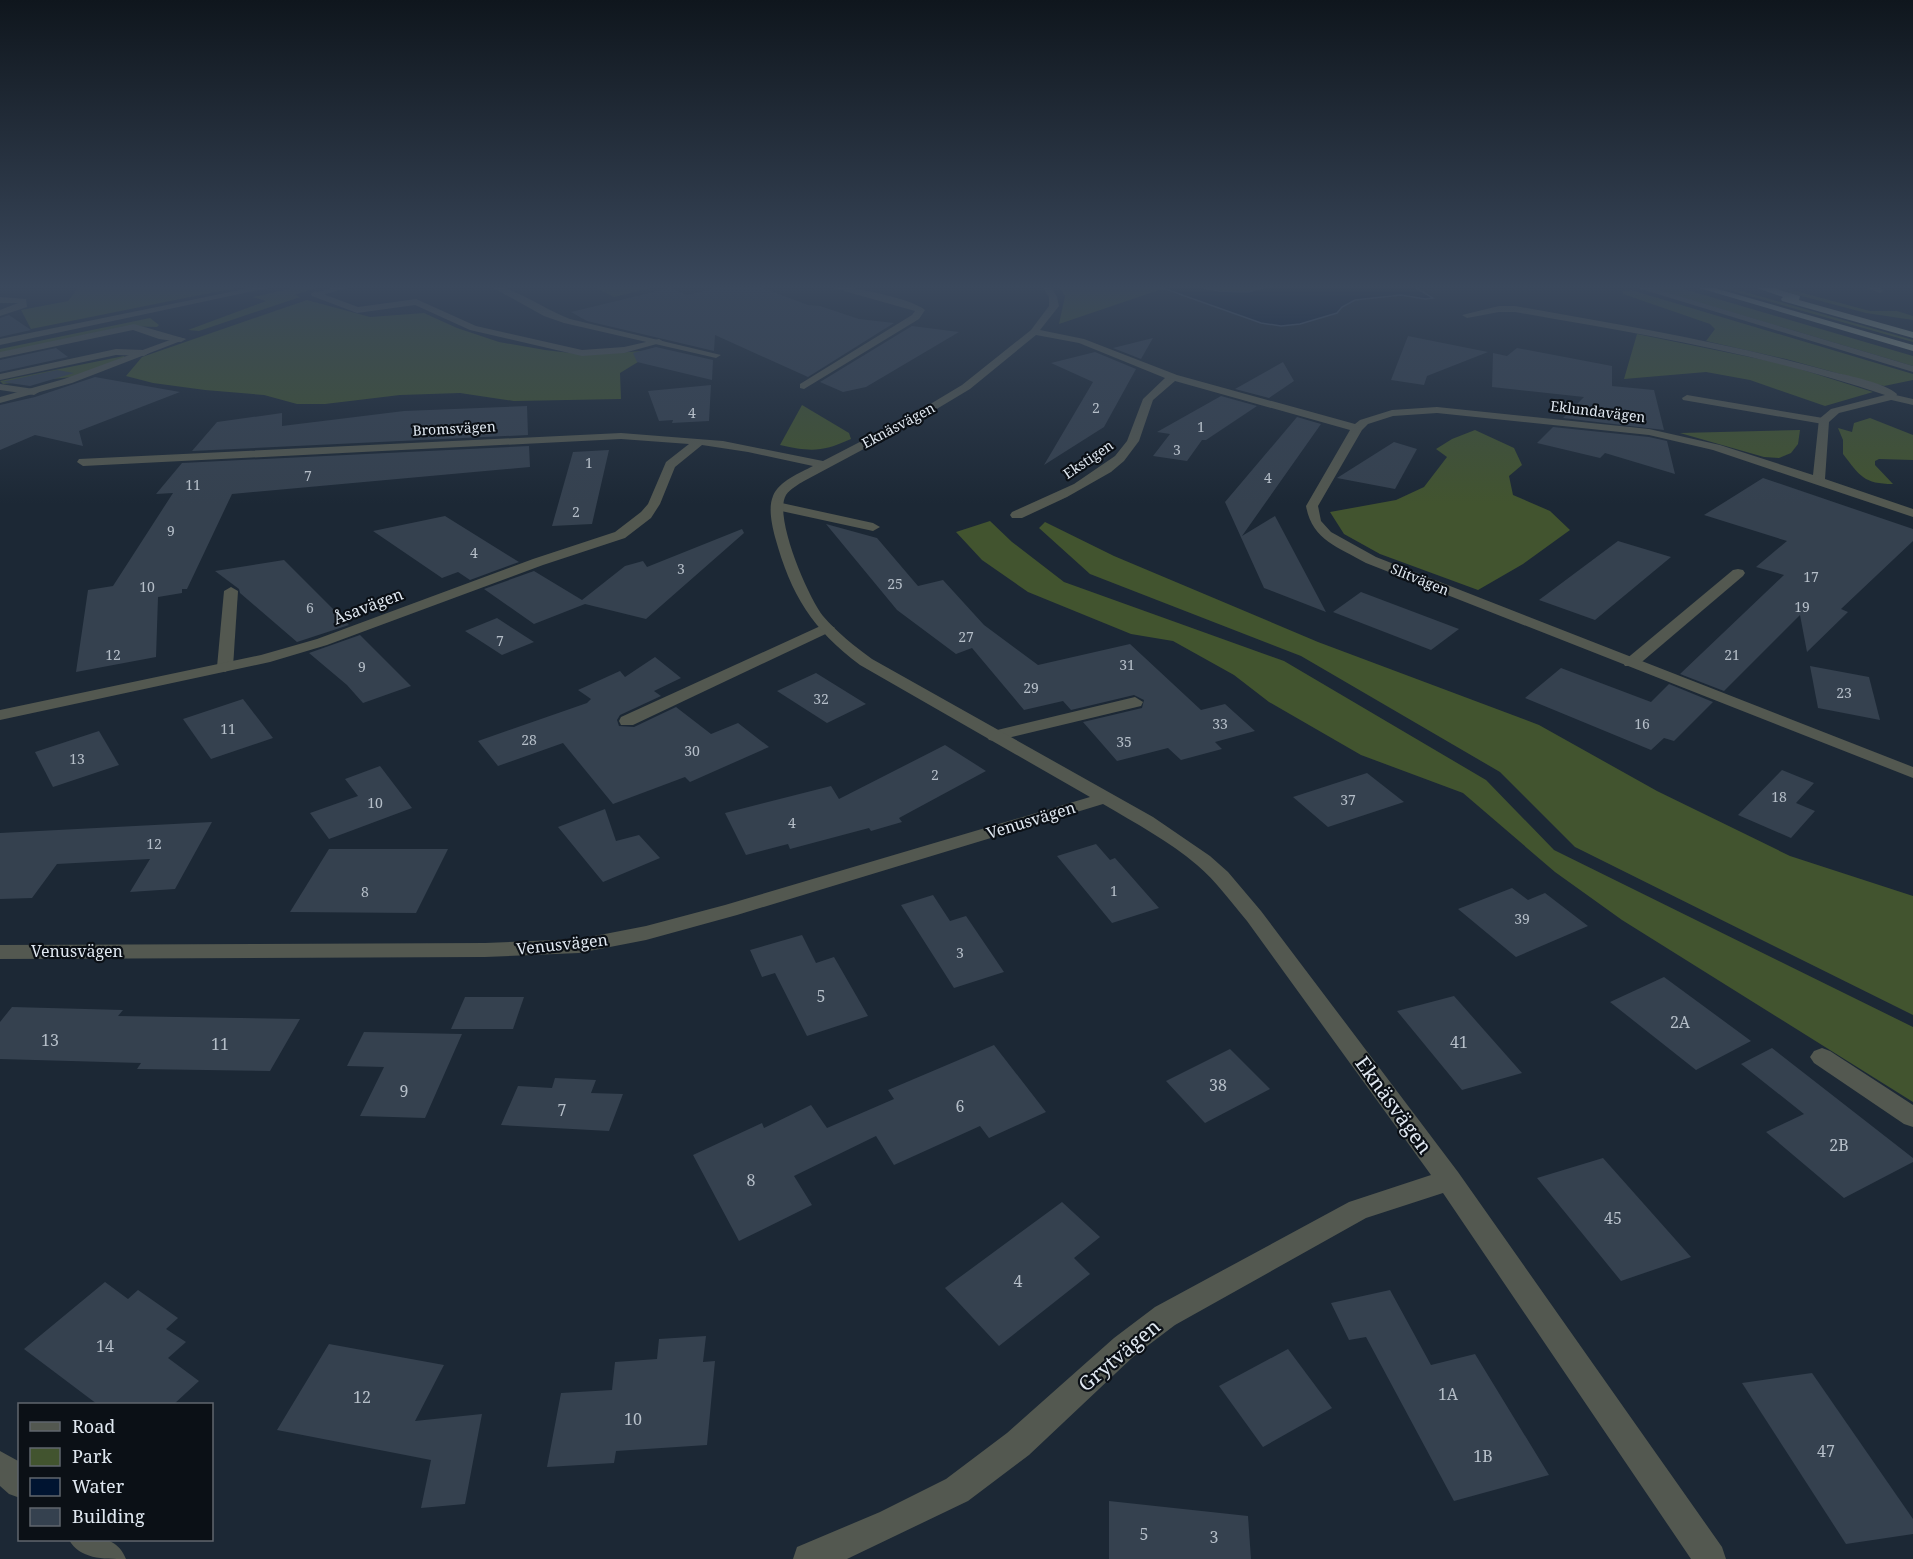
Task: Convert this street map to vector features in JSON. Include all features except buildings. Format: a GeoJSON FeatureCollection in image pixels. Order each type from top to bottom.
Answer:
{"type":"FeatureCollection","features":[{"type":"Feature","properties":{"kind":"street"},"geometry":{"type":"LineString","coordinates":[[0,377],[89,358]]}},
{"type":"Feature","properties":{"kind":"street"},"geometry":{"type":"LineString","coordinates":[[0,400],[34,392],[131,358]]}},
{"type":"Feature","properties":{"kind":"street"},"geometry":{"type":"LineString","coordinates":[[804,386],[850,358]]}},
{"type":"Feature","properties":{"kind":"street","name":"Eknäsvägen"},"geometry":{"type":"LineString","coordinates":[[1002,358],[966,387],[784,489],[778,497],[778,520],[807,603],[842,644],[866,662],[1146,821],[1203,860],[1221,877],[1254,916],[1449,1180],[1710,1559]]}},
{"type":"Feature","properties":{"kind":"street"},"geometry":{"type":"LineString","coordinates":[[1124,358],[1173,377],[1357,429]]}},
{"type":"Feature","properties":{"kind":"street"},"geometry":{"type":"LineString","coordinates":[[1765,358],[1819,370],[1882,389],[1892,394],[1891,397]]}},
{"type":"Feature","properties":{"kind":"street"},"geometry":{"type":"LineString","coordinates":[[1875,358],[1913,369]]}},
{"type":"Feature","properties":{"kind":"street","name":"Ekstigen"},"geometry":{"type":"LineString","coordinates":[[1017,515],[1084,483],[1117,460],[1140,432],[1140,422],[1147,400],[1173,377]]}},
{"type":"Feature","properties":{"kind":"street"},"geometry":{"type":"LineString","coordinates":[[0,387],[34,392]]}},
{"type":"Feature","properties":{"kind":"street"},"geometry":{"type":"LineString","coordinates":[[1819,480],[1823,421],[1835,411],[1891,397],[1913,402]]}},
{"type":"Feature","properties":{"kind":"street"},"geometry":{"type":"LineString","coordinates":[[1687,398],[1823,421]]}},
{"type":"Feature","properties":{"kind":"street","name":"Eklundavägen"},"geometry":{"type":"LineString","coordinates":[[1357,429],[1364,422],[1392,413],[1428,410],[1457,410],[1631,429],[1699,443],[1819,480],[1913,513]]}},
{"type":"Feature","properties":{"kind":"street","name":"Slitvägen"},"geometry":{"type":"LineString","coordinates":[[1357,429],[1312,506],[1315,522],[1326,535],[1371,560],[1913,773]]}},
{"type":"Feature","properties":{"kind":"street","name":"Bromsvägen"},"geometry":{"type":"LineString","coordinates":[[83,462],[621,436],[665,437],[758,448],[824,465]]}},
{"type":"Feature","properties":{"kind":"street","name":"Åsavägen"},"geometry":{"type":"LineString","coordinates":[[0,715],[225,667],[322,642],[537,562],[620,535],[637,524],[654,504],[670,465],[699,442]]}},
{"type":"Feature","properties":{"kind":"street"},"geometry":{"type":"LineString","coordinates":[[777,506],[873,527]]}},
{"type":"Feature","properties":{"kind":"street"},"geometry":{"type":"LineString","coordinates":[[1631,663],[1738,573]]}},
{"type":"Feature","properties":{"kind":"street"},"geometry":{"type":"LineString","coordinates":[[225,667],[231,591]]}},
{"type":"Feature","properties":{"kind":"street"},"geometry":{"type":"LineString","coordinates":[[627,721],[827,628]]}},
{"type":"Feature","properties":{"kind":"street"},"geometry":{"type":"LineString","coordinates":[[995,736],[1135,702]]}},
{"type":"Feature","properties":{"kind":"street","name":"Venusvägen"},"geometry":{"type":"LineString","coordinates":[[0,952],[485,950],[579,946],[646,933],[699,919],[1105,798]]}},
{"type":"Feature","properties":{"kind":"street"},"geometry":{"type":"LineString","coordinates":[[1822,1057],[1913,1117]]}},
{"type":"Feature","properties":{"kind":"street","name":"Grytvägen"},"geometry":{"type":"LineString","coordinates":[[809,1559],[891,1523],[957,1490],[1018,1444],[1124,1347],[1165,1316],[1358,1210],[1449,1180]]}},
{"type":"Feature","properties":{"kind":"street"},"geometry":{"type":"LineString","coordinates":[[0,1466],[18,1481]]}},
{"type":"Feature","properties":{"kind":"street"},"geometry":{"type":"LineString","coordinates":[[88,1541],[110,1559]]}},
{"type":"Feature","properties":{"kind":"green space"},"geometry":{"type":"Polygon","coordinates":[[[115,358],[125,358],[72,377],[3,384],[0,381],[115,358]]]}},
{"type":"Feature","properties":{"kind":"green space"},"geometry":{"type":"Polygon","coordinates":[[[141,358],[639,358],[638,362],[620,373],[621,399],[514,401],[460,393],[400,395],[325,404],[297,404],[264,395],[153,383],[126,376],[141,358]]]}},
{"type":"Feature","properties":{"kind":"green space"},"geometry":{"type":"Polygon","coordinates":[[[1630,358],[1753,358],[1784,364],[1873,392],[1825,406],[1750,380],[1706,372],[1624,379],[1630,358]]]}},
{"type":"Feature","properties":{"kind":"green space"},"geometry":{"type":"Polygon","coordinates":[[[1780,358],[1858,358],[1913,374],[1913,380],[1884,386],[1780,358]]]}},
{"type":"Feature","properties":{"kind":"green space"},"geometry":{"type":"Polygon","coordinates":[[[1885,358],[1913,358],[1913,366],[1885,358]]]}},
{"type":"Feature","properties":{"kind":"green space"},"geometry":{"type":"Polygon","coordinates":[[[802,405],[849,433],[851,439],[816,450],[780,445],[802,405]]]}},
{"type":"Feature","properties":{"kind":"green space"},"geometry":{"type":"Polygon","coordinates":[[[1870,418],[1913,435],[1913,460],[1879,459],[1875,461],[1875,465],[1893,484],[1883,484],[1864,477],[1843,454],[1843,440],[1838,428],[1852,432],[1854,423],[1870,418]]]}},
{"type":"Feature","properties":{"kind":"green space"},"geometry":{"type":"Polygon","coordinates":[[[1475,430],[1514,448],[1522,465],[1509,476],[1513,495],[1550,511],[1570,530],[1523,564],[1478,590],[1380,554],[1344,534],[1330,512],[1396,500],[1424,487],[1447,457],[1436,449],[1452,439],[1475,430]]]}},
{"type":"Feature","properties":{"kind":"green space"},"geometry":{"type":"Polygon","coordinates":[[[1800,430],[1798,444],[1791,453],[1779,458],[1764,457],[1680,433],[1800,430]]]}},
{"type":"Feature","properties":{"kind":"green space"},"geometry":{"type":"Polygon","coordinates":[[[990,521],[1012,542],[1064,582],[1284,661],[1486,780],[1554,850],[1913,1027],[1913,1102],[1622,920],[1555,872],[1463,793],[1361,755],[1269,702],[1234,675],[1173,641],[1131,634],[1028,592],[982,560],[956,532],[990,521]]]}},
{"type":"Feature","properties":{"kind":"green space"},"geometry":{"type":"Polygon","coordinates":[[[1045,522],[1114,556],[1318,642],[1539,725],[1657,791],[1790,856],[1913,896],[1913,1015],[1575,847],[1500,772],[1301,656],[1090,574],[1039,528],[1045,522]]]}}]}
